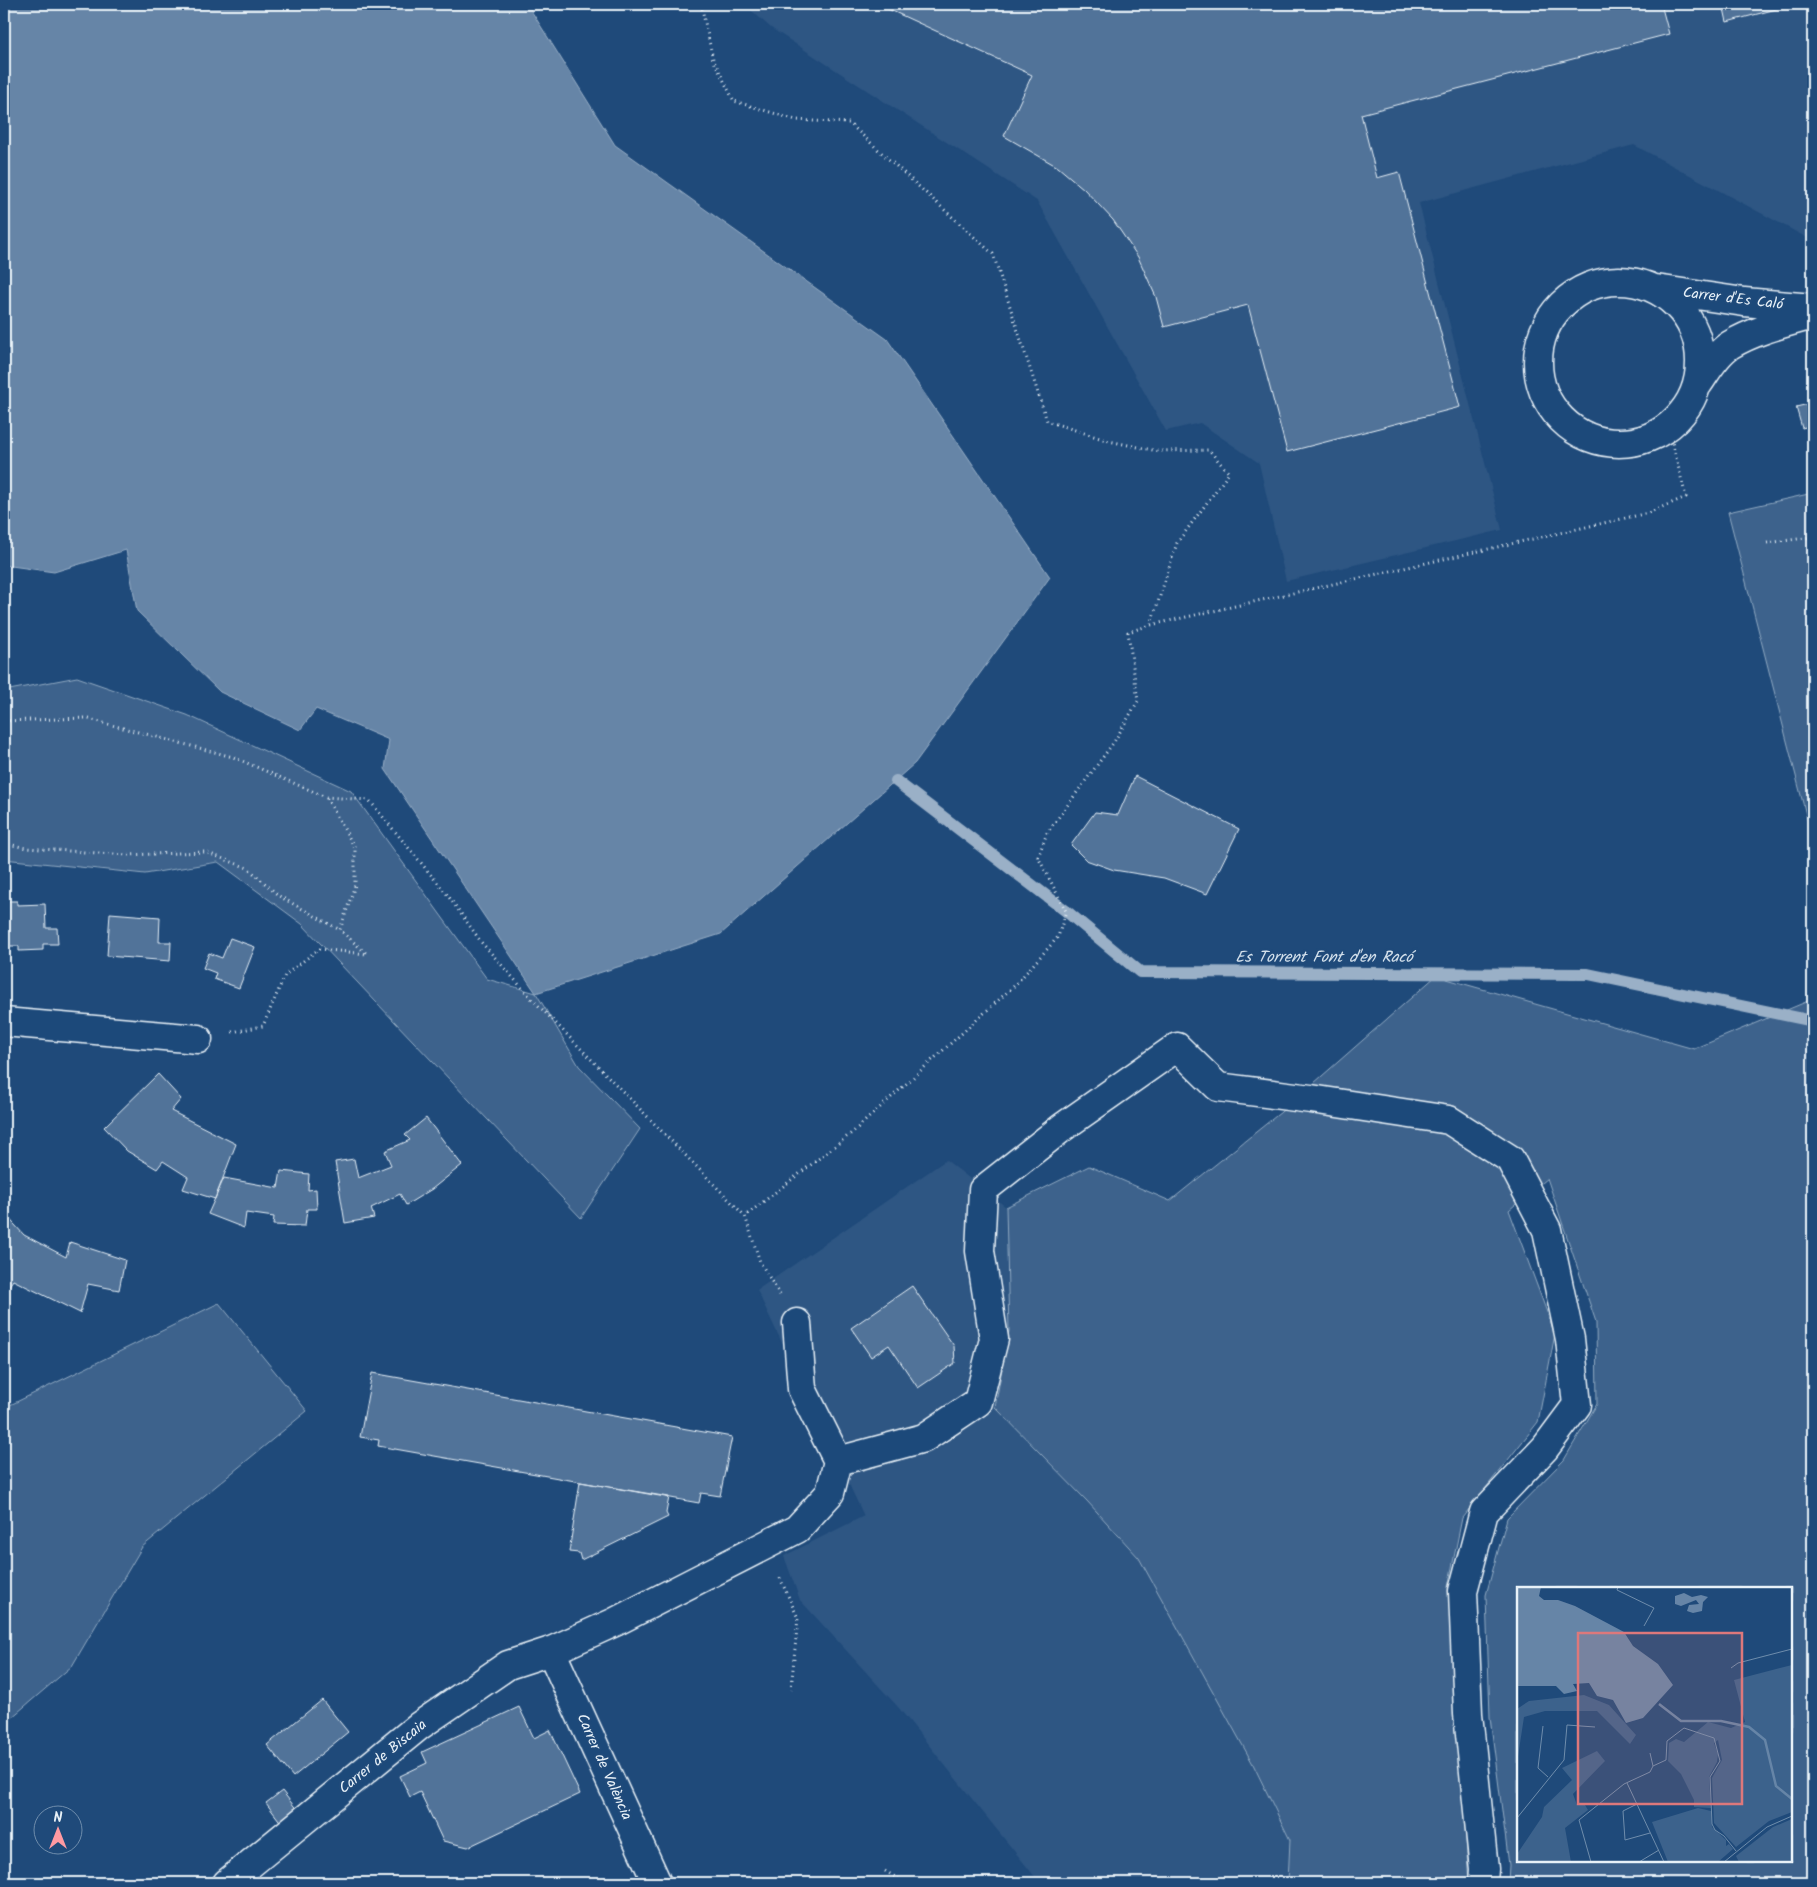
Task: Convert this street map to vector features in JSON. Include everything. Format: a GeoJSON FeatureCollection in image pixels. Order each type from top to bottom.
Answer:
{"type":"FeatureCollection","features":[{"type":"Feature","properties":{"kind":"street","name":"Carrer d'Es Caló"},"geometry":{"type":"LineString","coordinates":[[1813,308],[1744,302],[1652,288],[1625,281],[1597,283],[1570,296],[1550,316],[1538,349],[1538,376],[1549,404],[1568,425],[1593,439],[1621,443],[1643,440],[1668,426],[1688,405],[1698,384],[1713,362],[1728,346],[1765,329],[1813,315]]}},
{"type":"Feature","properties":{"kind":"street","name":"Carrer d'Es Caló"},"geometry":{"type":"LineString","coordinates":[[1652,288],[1679,307],[1694,331],[1700,347],[1698,384]]}},
{"type":"Feature","properties":{"kind":"street"},"geometry":{"type":"LineString","coordinates":[[4,1022],[198,1039]]}},
{"type":"Feature","properties":{"kind":"street"},"geometry":{"type":"LineString","coordinates":[[797,1324],[802,1390],[838,1461],[924,1438],[978,1402],[994,1339],[980,1251],[983,1190],[1063,1127],[1177,1048],[1218,1086],[1450,1120],[1510,1158],[1547,1230],[1570,1339],[1577,1405],[1545,1448],[1484,1512],[1463,1591],[1468,1714],[1484,1869],[1483,1883]]}},
{"type":"Feature","properties":{"kind":"street","name":"Carrer de Biscaia"},"geometry":{"type":"LineString","coordinates":[[227,1883],[419,1726],[508,1666],[551,1651],[615,1622],[797,1530],[830,1493],[838,1461]]}},
{"type":"Feature","properties":{"kind":"street","name":"Carrer de València"},"geometry":{"type":"LineString","coordinates":[[551,1651],[653,1882]]}},
{"type":"Feature","properties":{"kind":"path"},"geometry":{"type":"LineString","coordinates":[[701,4],[713,59],[734,101],[796,120],[849,123],[993,254],[1047,421],[1109,441],[1157,451],[1209,450],[1229,473],[1177,543],[1151,625]]}},
{"type":"Feature","properties":{"kind":"path"},"geometry":{"type":"LineString","coordinates":[[745,1216],[854,1132],[1014,986],[1058,937],[1066,911],[1038,857],[1047,833],[1114,742],[1138,701],[1128,632],[1151,625],[1648,513],[1686,497],[1668,426]]}},
{"type":"Feature","properties":{"kind":"path"},"geometry":{"type":"LineString","coordinates":[[1767,542],[1813,537]]}},
{"type":"Feature","properties":{"kind":"path"},"geometry":{"type":"LineString","coordinates":[[4,721],[85,718],[233,757],[326,797],[369,800],[446,893],[482,943],[532,999],[745,1216],[760,1262],[797,1324]]}},
{"type":"Feature","properties":{"kind":"path"},"geometry":{"type":"LineString","coordinates":[[326,797],[355,848],[355,885],[340,930]]}},
{"type":"Feature","properties":{"kind":"path"},"geometry":{"type":"LineString","coordinates":[[4,843],[26,848],[127,855],[205,852],[248,868],[279,896],[340,930],[367,954],[319,949],[285,975],[263,1026],[198,1039]]}},
{"type":"Feature","properties":{"kind":"path"},"geometry":{"type":"LineString","coordinates":[[790,1600],[798,1618],[792,1689]]}},
{"type":"Feature","properties":{"kind":"path"},"geometry":{"type":"LineString","coordinates":[[885,1871],[905,1883]]}},
{"type":"Feature","properties":{"kind":"shaded area"},"geometry":{"type":"Polygon","coordinates":[[[4,4],[527,4],[615,145],[887,339],[1050,577],[915,763],[721,934],[536,993],[385,769],[389,740],[316,709],[300,730],[220,692],[137,611],[126,550],[54,572],[4,565],[4,4]]]}},
{"type":"Feature","properties":{"kind":"shaded area"},"geometry":{"type":"Polygon","coordinates":[[[744,4],[1813,4],[1813,241],[1634,145],[1419,203],[1502,530],[1286,581],[1259,463],[1200,423],[1166,431],[1037,201],[771,28],[744,4]]]}},
{"type":"Feature","properties":{"kind":"shaded area"},"geometry":{"type":"Polygon","coordinates":[[[1813,493],[1813,842],[1728,512],[1813,493]]]}},
{"type":"Feature","properties":{"kind":"shaded area"},"geometry":{"type":"Polygon","coordinates":[[[77,677],[187,715],[351,791],[487,979],[536,993],[579,1066],[640,1129],[581,1218],[302,924],[218,862],[145,874],[4,859],[4,691],[77,677]]]}},
{"type":"Feature","properties":{"kind":"shaded area"},"geometry":{"type":"Polygon","coordinates":[[[1436,976],[1694,1049],[1813,999],[1813,1883],[1508,1883],[1509,1865],[1490,1717],[1486,1595],[1507,1518],[1564,1460],[1597,1404],[1596,1322],[1547,1178],[1509,1210],[1555,1334],[1538,1422],[1462,1518],[1448,1587],[1469,1883],[1288,1883],[1290,1840],[1253,1764],[1139,1558],[1087,1501],[995,1407],[1009,1331],[1006,1207],[1089,1166],[1170,1201],[1281,1112],[1436,976]]]}},
{"type":"Feature","properties":{"kind":"shaded area"},"geometry":{"type":"Polygon","coordinates":[[[946,1160],[1006,1207],[1009,1331],[995,1407],[1087,1501],[1139,1558],[1253,1764],[1290,1841],[1288,1883],[1040,1883],[898,1707],[800,1600],[784,1556],[864,1516],[757,1290],[946,1160]]]}},
{"type":"Feature","properties":{"kind":"shaded area"},"geometry":{"type":"Polygon","coordinates":[[[219,1303],[307,1411],[142,1547],[72,1666],[4,1724],[4,1408],[219,1303]]]}},
{"type":"Feature","properties":{"kind":"building"},"geometry":{"type":"Polygon","coordinates":[[[877,4],[1661,4],[1669,34],[1361,114],[1377,178],[1399,172],[1460,407],[1287,452],[1248,305],[1164,327],[1156,297],[1138,257],[1113,220],[1084,189],[1058,167],[1004,136],[1032,75],[877,4]]]}},
{"type":"Feature","properties":{"kind":"building"},"geometry":{"type":"Polygon","coordinates":[[[1723,4],[1783,4],[1784,7],[1727,22],[1723,4]]]}},
{"type":"Feature","properties":{"kind":"building"},"geometry":{"type":"Polygon","coordinates":[[[1813,403],[1813,425],[1802,428],[1796,407],[1813,403]]]}},
{"type":"Feature","properties":{"kind":"building"},"geometry":{"type":"Polygon","coordinates":[[[1135,776],[1239,829],[1207,894],[1164,878],[1114,870],[1086,860],[1071,845],[1095,812],[1118,815],[1135,776]]]}},
{"type":"Feature","properties":{"kind":"building"},"geometry":{"type":"Polygon","coordinates":[[[4,901],[17,901],[17,905],[45,904],[46,928],[57,928],[58,944],[43,944],[43,950],[19,951],[19,946],[4,946],[4,901]]]}},
{"type":"Feature","properties":{"kind":"building"},"geometry":{"type":"Polygon","coordinates":[[[110,913],[160,917],[159,942],[171,942],[170,961],[107,956],[110,913]]]}},
{"type":"Feature","properties":{"kind":"building"},"geometry":{"type":"Polygon","coordinates":[[[230,938],[255,947],[239,988],[214,979],[216,973],[203,968],[209,953],[222,958],[230,938]]]}},
{"type":"Feature","properties":{"kind":"building"},"geometry":{"type":"Polygon","coordinates":[[[158,1074],[181,1099],[171,1111],[236,1144],[215,1199],[183,1189],[188,1177],[163,1161],[157,1169],[127,1151],[104,1127],[158,1074]]]}},
{"type":"Feature","properties":{"kind":"building"},"geometry":{"type":"Polygon","coordinates":[[[426,1118],[462,1165],[432,1189],[406,1205],[400,1194],[371,1208],[374,1218],[345,1223],[335,1162],[354,1159],[358,1178],[391,1165],[385,1151],[410,1140],[405,1135],[426,1118]]]}},
{"type":"Feature","properties":{"kind":"building"},"geometry":{"type":"Polygon","coordinates":[[[281,1171],[309,1174],[308,1190],[316,1189],[317,1209],[307,1209],[305,1226],[273,1225],[274,1217],[246,1213],[244,1228],[208,1214],[224,1178],[278,1188],[281,1171]]]}},
{"type":"Feature","properties":{"kind":"building"},"geometry":{"type":"Polygon","coordinates":[[[4,1213],[24,1235],[66,1257],[70,1242],[125,1260],[119,1290],[88,1284],[80,1313],[13,1280],[4,1293],[4,1213]]]}},
{"type":"Feature","properties":{"kind":"building"},"geometry":{"type":"Polygon","coordinates":[[[912,1286],[954,1346],[955,1363],[918,1388],[889,1345],[871,1357],[851,1328],[912,1286]]]}},
{"type":"Feature","properties":{"kind":"building"},"geometry":{"type":"Polygon","coordinates":[[[372,1373],[732,1437],[720,1496],[701,1493],[699,1503],[378,1446],[379,1440],[360,1437],[372,1373]]]}},
{"type":"Feature","properties":{"kind":"building"},"geometry":{"type":"Polygon","coordinates":[[[580,1482],[669,1497],[666,1513],[668,1517],[581,1560],[579,1553],[569,1552],[580,1482]]]}},
{"type":"Feature","properties":{"kind":"building"},"geometry":{"type":"Polygon","coordinates":[[[322,1700],[348,1732],[293,1777],[267,1745],[322,1700]]]}},
{"type":"Feature","properties":{"kind":"building"},"geometry":{"type":"Polygon","coordinates":[[[519,1707],[534,1738],[550,1730],[580,1794],[468,1847],[443,1841],[420,1792],[410,1797],[400,1776],[427,1763],[422,1752],[519,1707]]]}},
{"type":"Feature","properties":{"kind":"building"},"geometry":{"type":"Polygon","coordinates":[[[282,1791],[298,1811],[282,1824],[266,1803],[282,1791]]]}},
{"type":"Feature","properties":{"kind":"waterway","name":"Es Torrent Font d'en Racó"},"geometry":{"type":"LineString","coordinates":[[896,781],[1066,911],[1140,972],[1588,974],[1813,1021]]}}]}
